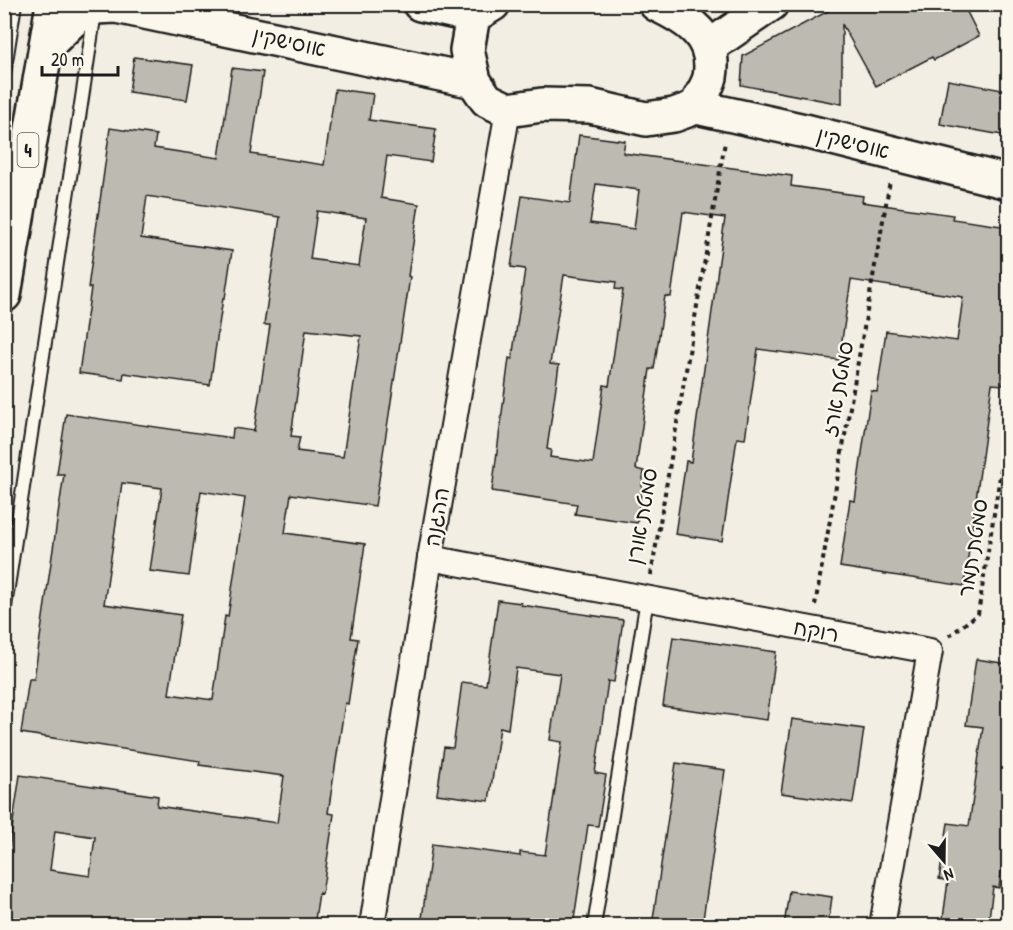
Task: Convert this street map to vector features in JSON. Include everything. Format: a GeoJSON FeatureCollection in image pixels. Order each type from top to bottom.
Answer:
{"type":"FeatureCollection","features":[{"type":"Feature","properties":{"kind":"main road","name":"4"},"geometry":{"type":"LineString","coordinates":[[4,296],[52,4]]}},
{"type":"Feature","properties":{"kind":"main road"},"geometry":{"type":"LineString","coordinates":[[420,4],[483,10],[467,50],[474,81],[487,100],[508,110],[542,105],[590,106],[646,118],[674,115],[696,107],[710,77],[709,47],[681,9]]}},
{"type":"Feature","properties":{"kind":"main road"},"geometry":{"type":"LineString","coordinates":[[709,47],[771,4]]}},
{"type":"Feature","properties":{"kind":"main road","name":"אוסישקין"},"geometry":{"type":"LineString","coordinates":[[96,7],[116,6],[474,81]]}},
{"type":"Feature","properties":{"kind":"main road"},"geometry":{"type":"LineString","coordinates":[[46,45],[76,17],[96,7]]}},
{"type":"Feature","properties":{"kind":"main road","name":"אוסישקין"},"geometry":{"type":"LineString","coordinates":[[696,107],[1008,182]]}},
{"type":"Feature","properties":{"kind":"street","name":"ההגנה"},"geometry":{"type":"LineString","coordinates":[[372,926],[430,558],[508,110]]}},
{"type":"Feature","properties":{"kind":"street","name":"רוקח"},"geometry":{"type":"LineString","coordinates":[[430,558],[930,651]]}},
{"type":"Feature","properties":{"kind":"street"},"geometry":{"type":"LineString","coordinates":[[882,926],[930,651]]}},
{"type":"Feature","properties":{"kind":"lane"},"geometry":{"type":"LineString","coordinates":[[4,74],[15,4]]}},
{"type":"Feature","properties":{"kind":"lane"},"geometry":{"type":"LineString","coordinates":[[4,613],[96,7]]}},
{"type":"Feature","properties":{"kind":"lane"},"geometry":{"type":"LineString","coordinates":[[594,926],[647,599]]}},
{"type":"Feature","properties":{"kind":"path","name":"סמטת אורן"},"geometry":{"type":"LineString","coordinates":[[647,599],[730,114]]}},
{"type":"Feature","properties":{"kind":"path","name":"סמטת ארז"},"geometry":{"type":"LineString","coordinates":[[811,630],[895,154]]}},
{"type":"Feature","properties":{"kind":"path","name":"סמטת תמר"},"geometry":{"type":"LineString","coordinates":[[930,651],[978,614],[1008,426]]}},
{"type":"Feature","properties":{"kind":"building"},"geometry":{"type":"Polygon","coordinates":[[[832,4],[963,4],[979,36],[934,60],[932,57],[876,86],[842,24],[842,104],[741,85],[743,56],[834,8],[832,4]]]}},
{"type":"Feature","properties":{"kind":"building"},"geometry":{"type":"Polygon","coordinates":[[[134,57],[193,65],[187,100],[129,92],[134,57]]]}},
{"type":"Feature","properties":{"kind":"building"},"geometry":{"type":"Polygon","coordinates":[[[232,68],[263,72],[251,154],[324,165],[335,89],[373,94],[369,120],[436,129],[431,162],[387,156],[381,198],[419,204],[375,506],[291,494],[285,533],[365,544],[351,638],[358,639],[348,704],[345,703],[328,813],[334,814],[322,894],[319,893],[314,926],[68,926],[4,917],[4,854],[8,855],[20,775],[158,796],[157,806],[277,823],[284,776],[199,765],[200,761],[21,733],[29,679],[34,679],[64,474],[57,474],[66,414],[232,438],[233,428],[254,431],[270,325],[264,325],[280,217],[147,196],[141,238],[232,251],[210,385],[124,373],[123,379],[79,373],[110,128],[156,135],[154,148],[219,158],[232,68]],[[317,211],[310,259],[359,266],[366,218],[317,211]],[[306,330],[291,436],[300,437],[297,451],[343,457],[361,336],[306,330]],[[122,483],[104,604],[181,615],[169,694],[213,700],[225,616],[228,617],[245,498],[201,491],[189,576],[150,571],[162,488],[122,483]],[[55,831],[50,870],[90,876],[95,837],[55,831]]]}},
{"type":"Feature","properties":{"kind":"building"},"geometry":{"type":"Polygon","coordinates":[[[948,80],[1008,91],[1008,136],[940,124],[948,80]]]}},
{"type":"Feature","properties":{"kind":"building"},"geometry":{"type":"Polygon","coordinates":[[[579,135],[625,141],[623,153],[792,176],[791,186],[863,196],[862,202],[953,215],[952,219],[1008,227],[1008,346],[1003,385],[992,384],[964,586],[840,567],[850,500],[855,501],[871,391],[877,392],[886,331],[957,341],[963,297],[851,280],[839,360],[758,349],[745,439],[737,438],[722,541],[675,534],[686,461],[691,462],[725,218],[683,212],[671,297],[665,296],[654,369],[650,369],[636,469],[644,471],[637,523],[575,514],[577,504],[492,491],[509,358],[512,359],[525,269],[511,267],[522,196],[570,203],[579,135]],[[596,184],[590,223],[634,229],[639,190],[596,184]],[[564,275],[550,364],[559,365],[547,449],[551,450],[550,457],[593,463],[604,385],[609,386],[623,290],[615,289],[616,282],[564,275]]]}},
{"type":"Feature","properties":{"kind":"building"},"geometry":{"type":"Polygon","coordinates":[[[498,600],[623,620],[614,682],[608,681],[595,773],[606,775],[598,826],[588,825],[573,926],[421,926],[432,844],[520,856],[520,852],[545,855],[562,742],[550,740],[560,674],[516,668],[508,729],[500,727],[489,801],[437,794],[444,747],[453,748],[462,682],[486,685],[498,600]]]}},
{"type":"Feature","properties":{"kind":"building"},"geometry":{"type":"Polygon","coordinates":[[[673,637],[776,652],[767,720],[663,706],[673,637]]]}},
{"type":"Feature","properties":{"kind":"building"},"geometry":{"type":"Polygon","coordinates":[[[976,659],[1008,664],[1008,822],[999,888],[993,887],[988,926],[942,926],[948,881],[939,879],[948,823],[969,826],[983,727],[966,725],[976,659]]]}},
{"type":"Feature","properties":{"kind":"building"},"geometry":{"type":"Polygon","coordinates":[[[792,719],[864,729],[853,803],[781,793],[792,719]]]}},
{"type":"Feature","properties":{"kind":"building"},"geometry":{"type":"Polygon","coordinates":[[[676,763],[725,770],[702,926],[652,926],[676,763]]]}},
{"type":"Feature","properties":{"kind":"building"},"geometry":{"type":"Polygon","coordinates":[[[789,891],[832,897],[828,926],[784,926],[789,891]]]}}]}
